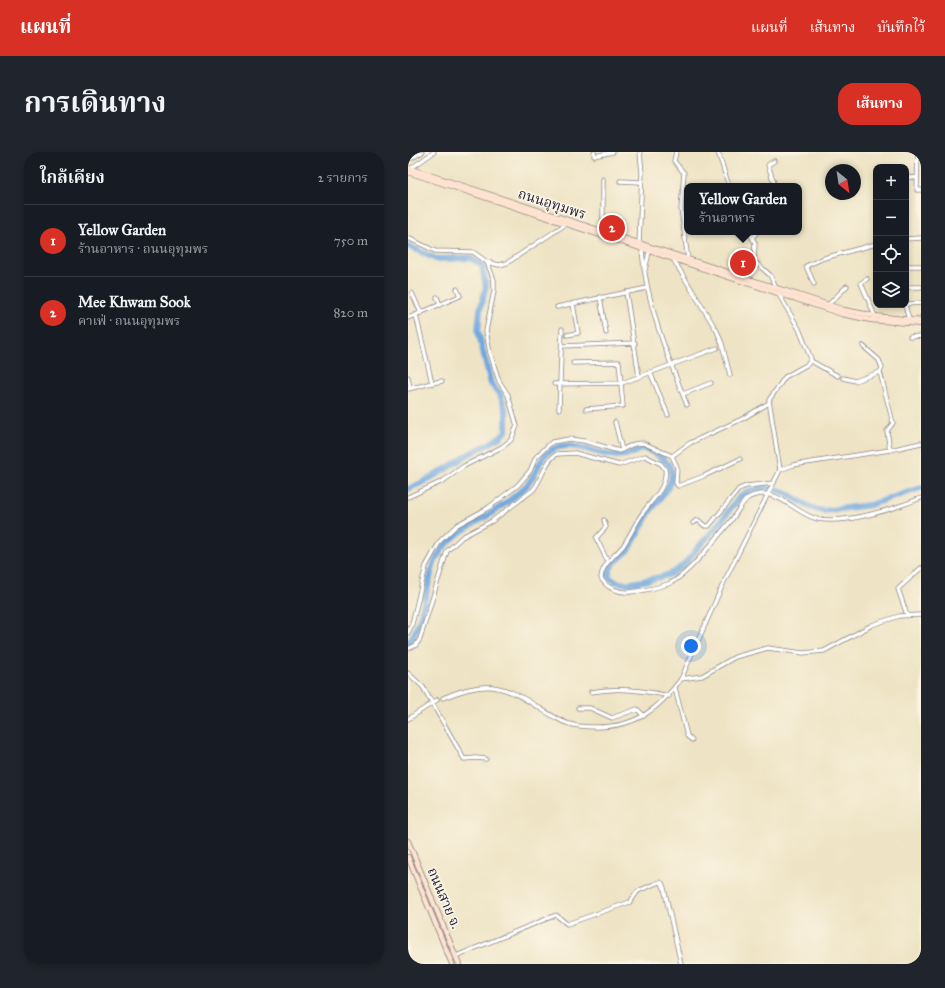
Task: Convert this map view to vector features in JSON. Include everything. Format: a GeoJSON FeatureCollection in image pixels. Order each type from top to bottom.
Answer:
{"type":"FeatureCollection","features":[{"type":"Feature","properties":{"kind":"street"},"geometry":{"type":"LineString","coordinates":[[408,157],[412,158],[422,152]]}},
{"type":"Feature","properties":{"kind":"street"},"geometry":{"type":"LineString","coordinates":[[409,170],[433,152]]}},
{"type":"Feature","properties":{"kind":"street"},"geometry":{"type":"LineString","coordinates":[[594,152],[594,156],[613,152]]}},
{"type":"Feature","properties":{"kind":"street"},"geometry":{"type":"LineString","coordinates":[[639,244],[641,182],[640,152]]}},
{"type":"Feature","properties":{"kind":"street"},"geometry":{"type":"LineString","coordinates":[[676,152],[674,161],[684,173],[681,209],[684,231]]}},
{"type":"Feature","properties":{"kind":"street"},"geometry":{"type":"LineString","coordinates":[[718,152],[728,183]]}},
{"type":"Feature","properties":{"kind":"street"},"geometry":{"type":"LineString","coordinates":[[918,152],[917,190],[921,190]]}},
{"type":"Feature","properties":{"kind":"street"},"geometry":{"type":"LineString","coordinates":[[774,161],[768,165],[774,183]]}},
{"type":"Feature","properties":{"kind":"street","name":"ถนนอุทุมพร"},"geometry":{"type":"LineString","coordinates":[[409,170],[642,250],[777,291],[875,316],[921,320]]}},
{"type":"Feature","properties":{"kind":"street","name":"ถนนอุทุมพร"},"geometry":{"type":"LineString","coordinates":[[409,170],[688,260],[842,314],[871,320],[921,324]]}},
{"type":"Feature","properties":{"kind":"street"},"geometry":{"type":"LineString","coordinates":[[909,177],[917,178]]}},
{"type":"Feature","properties":{"kind":"street"},"geometry":{"type":"LineString","coordinates":[[601,232],[604,218],[603,179]]}},
{"type":"Feature","properties":{"kind":"street"},"geometry":{"type":"LineString","coordinates":[[620,181],[641,182]]}},
{"type":"Feature","properties":{"kind":"street"},"geometry":{"type":"LineString","coordinates":[[408,238],[435,251],[473,252],[487,262],[499,265],[507,262],[566,224]]}},
{"type":"Feature","properties":{"kind":"street"},"geometry":{"type":"LineString","coordinates":[[685,235],[688,260]]}},
{"type":"Feature","properties":{"kind":"street"},"geometry":{"type":"LineString","coordinates":[[753,237],[756,246],[754,261],[770,275],[777,291],[803,338],[811,357],[811,362]]}},
{"type":"Feature","properties":{"kind":"street"},"geometry":{"type":"LineString","coordinates":[[909,239],[921,238]]}},
{"type":"Feature","properties":{"kind":"street"},"geometry":{"type":"LineString","coordinates":[[814,284],[806,266],[824,258],[873,245]]}},
{"type":"Feature","properties":{"kind":"street"},"geometry":{"type":"LineString","coordinates":[[642,250],[647,288],[670,365],[687,405]]}},
{"type":"Feature","properties":{"kind":"street"},"geometry":{"type":"LineString","coordinates":[[645,271],[649,252]]}},
{"type":"Feature","properties":{"kind":"street"},"geometry":{"type":"LineString","coordinates":[[673,259],[716,331],[730,375]]}},
{"type":"Feature","properties":{"kind":"street"},"geometry":{"type":"LineString","coordinates":[[408,497],[443,482],[464,466],[502,447],[511,440],[517,426],[508,395],[499,381],[490,353],[486,331],[494,290],[494,280],[487,262]]}},
{"type":"Feature","properties":{"kind":"street"},"geometry":{"type":"LineString","coordinates":[[909,266],[921,266]]}},
{"type":"Feature","properties":{"kind":"street"},"geometry":{"type":"LineString","coordinates":[[867,279],[861,283],[875,316]]}},
{"type":"Feature","properties":{"kind":"street"},"geometry":{"type":"LineString","coordinates":[[828,305],[847,286]]}},
{"type":"Feature","properties":{"kind":"street"},"geometry":{"type":"LineString","coordinates":[[909,287],[921,287]]}},
{"type":"Feature","properties":{"kind":"street"},"geometry":{"type":"LineString","coordinates":[[557,308],[600,297],[647,288]]}},
{"type":"Feature","properties":{"kind":"street"},"geometry":{"type":"LineString","coordinates":[[408,318],[460,296],[457,289]]}},
{"type":"Feature","properties":{"kind":"street"},"geometry":{"type":"LineString","coordinates":[[626,292],[639,376]]}},
{"type":"Feature","properties":{"kind":"street"},"geometry":{"type":"LineString","coordinates":[[412,293],[421,313]]}},
{"type":"Feature","properties":{"kind":"street"},"geometry":{"type":"LineString","coordinates":[[436,297],[440,305]]}},
{"type":"Feature","properties":{"kind":"street"},"geometry":{"type":"LineString","coordinates":[[600,297],[606,333]]}},
{"type":"Feature","properties":{"kind":"street"},"geometry":{"type":"LineString","coordinates":[[909,304],[921,303]]}},
{"type":"Feature","properties":{"kind":"street"},"geometry":{"type":"LineString","coordinates":[[567,335],[578,333],[574,304]]}},
{"type":"Feature","properties":{"kind":"street"},"geometry":{"type":"LineString","coordinates":[[907,308],[909,320]]}},
{"type":"Feature","properties":{"kind":"street"},"geometry":{"type":"LineString","coordinates":[[416,315],[432,383]]}},
{"type":"Feature","properties":{"kind":"street"},"geometry":{"type":"LineString","coordinates":[[559,410],[562,329]]}},
{"type":"Feature","properties":{"kind":"street"},"geometry":{"type":"LineString","coordinates":[[910,337],[921,336]]}},
{"type":"Feature","properties":{"kind":"street"},"geometry":{"type":"LineString","coordinates":[[562,346],[635,343]]}},
{"type":"Feature","properties":{"kind":"street"},"geometry":{"type":"LineString","coordinates":[[863,346],[879,360],[882,368],[880,372],[893,423],[887,430],[890,450]]}},
{"type":"Feature","properties":{"kind":"street"},"geometry":{"type":"LineString","coordinates":[[554,384],[622,384],[639,376],[717,348]]}},
{"type":"Feature","properties":{"kind":"street"},"geometry":{"type":"LineString","coordinates":[[573,363],[619,362],[623,406],[586,409]]}},
{"type":"Feature","properties":{"kind":"street"},"geometry":{"type":"LineString","coordinates":[[811,362],[838,376]]}},
{"type":"Feature","properties":{"kind":"street"},"geometry":{"type":"LineString","coordinates":[[443,698],[460,691],[492,687],[508,691],[571,725],[583,727],[604,727],[626,724],[644,716],[669,696],[681,679],[724,582],[780,470],[769,403],[770,395],[785,377],[811,362]]}},
{"type":"Feature","properties":{"kind":"street"},"geometry":{"type":"LineString","coordinates":[[650,372],[668,415]]}},
{"type":"Feature","properties":{"kind":"street"},"geometry":{"type":"LineString","coordinates":[[843,378],[855,381],[880,372]]}},
{"type":"Feature","properties":{"kind":"street"},"geometry":{"type":"LineString","coordinates":[[408,377],[409,388],[442,380]]}},
{"type":"Feature","properties":{"kind":"street"},"geometry":{"type":"LineString","coordinates":[[683,394],[711,383]]}},
{"type":"Feature","properties":{"kind":"street"},"geometry":{"type":"LineString","coordinates":[[672,456],[690,443],[742,419],[769,403]]}},
{"type":"Feature","properties":{"kind":"street"},"geometry":{"type":"LineString","coordinates":[[615,422],[622,450]]}},
{"type":"Feature","properties":{"kind":"street"},"geometry":{"type":"LineString","coordinates":[[408,633],[412,624],[426,566],[440,541],[457,525],[488,508],[518,486],[530,471],[536,457],[543,448],[552,442],[569,439],[584,441],[615,450],[622,450],[634,444],[643,443],[672,456],[677,467],[676,483],[678,486],[740,460]]}},
{"type":"Feature","properties":{"kind":"street"},"geometry":{"type":"LineString","coordinates":[[780,470],[793,465],[890,450],[921,443]]}},
{"type":"Feature","properties":{"kind":"street"},"geometry":{"type":"LineString","coordinates":[[408,649],[416,645],[420,639],[447,551],[462,537],[492,521],[533,490],[539,484],[548,463],[557,454],[575,453],[619,465],[645,456],[661,464],[665,469],[664,482],[660,491],[641,515],[622,547],[602,570],[601,578],[606,586],[622,592],[633,592],[669,584],[680,577],[731,521],[746,499],[755,496],[769,493],[788,502],[807,515],[818,519],[843,519],[864,515],[921,498]]}},
{"type":"Feature","properties":{"kind":"street"},"geometry":{"type":"LineString","coordinates":[[693,523],[698,520],[705,526],[709,526],[739,489],[746,486],[773,484]]}},
{"type":"Feature","properties":{"kind":"street"},"geometry":{"type":"LineString","coordinates":[[604,520],[606,528],[596,538],[608,562]]}},
{"type":"Feature","properties":{"kind":"street"},"geometry":{"type":"LineString","coordinates":[[907,615],[898,589],[921,568]]}},
{"type":"Feature","properties":{"kind":"street"},"geometry":{"type":"LineString","coordinates":[[681,679],[702,676],[734,658],[768,648],[804,653],[824,651],[872,626],[907,615],[921,615]]}},
{"type":"Feature","properties":{"kind":"street"},"geometry":{"type":"LineString","coordinates":[[408,673],[423,687],[464,759],[476,758],[486,760]]}},
{"type":"Feature","properties":{"kind":"street"},"geometry":{"type":"LineString","coordinates":[[675,688],[687,736],[692,740]]}},
{"type":"Feature","properties":{"kind":"street"},"geometry":{"type":"LineString","coordinates":[[592,692],[603,690],[639,691],[669,696]]}},
{"type":"Feature","properties":{"kind":"street"},"geometry":{"type":"LineString","coordinates":[[408,719],[432,702],[438,700]]}},
{"type":"Feature","properties":{"kind":"street"},"geometry":{"type":"LineString","coordinates":[[578,708],[590,708],[606,717],[612,718],[636,709],[644,716]]}},
{"type":"Feature","properties":{"kind":"street","name":"ถนนสาย จ."},"geometry":{"type":"LineString","coordinates":[[408,841],[459,964]]}},
{"type":"Feature","properties":{"kind":"street","name":"ถนนสาย จ."},"geometry":{"type":"LineString","coordinates":[[408,857],[452,964]]}},
{"type":"Feature","properties":{"kind":"street"},"geometry":{"type":"LineString","coordinates":[[456,956],[556,915],[567,924],[624,904],[634,898],[638,891],[659,882],[664,888],[681,964]]}},
{"type":"Feature","properties":{"kind":"waterway"},"geometry":{"type":"LineString","coordinates":[[408,246],[436,259],[470,258],[482,265],[486,287],[480,310],[478,331],[491,384],[500,394],[506,411],[506,431],[502,435],[493,442],[467,455],[431,478],[408,489]]}},
{"type":"Feature","properties":{"kind":"waterway"},"geometry":{"type":"LineString","coordinates":[[408,643],[414,635],[418,625],[433,567],[442,549],[455,536],[501,506],[524,488],[528,484],[544,456],[558,447],[570,446],[617,456],[629,454],[642,448],[665,460],[669,466],[671,472],[669,486],[651,510],[628,550],[613,564],[609,571],[608,576],[620,583],[637,582],[665,576],[680,568],[716,528],[738,499],[742,495],[752,490],[764,488],[782,491],[814,509],[823,511],[870,505],[921,488]]}},
{"type":"Feature","properties":{"kind":"tunnel"},"geometry":{"type":"LineString","coordinates":[[915,320],[921,316]]}},
{"type":"Feature","properties":{"kind":"place","name":"Mee Khwam Sook"},"geometry":{"type":"Point","coordinates":[612,228]}},
{"type":"Feature","properties":{"kind":"place","name":"Yellow Garden"},"geometry":{"type":"Point","coordinates":[743,263]}}]}
